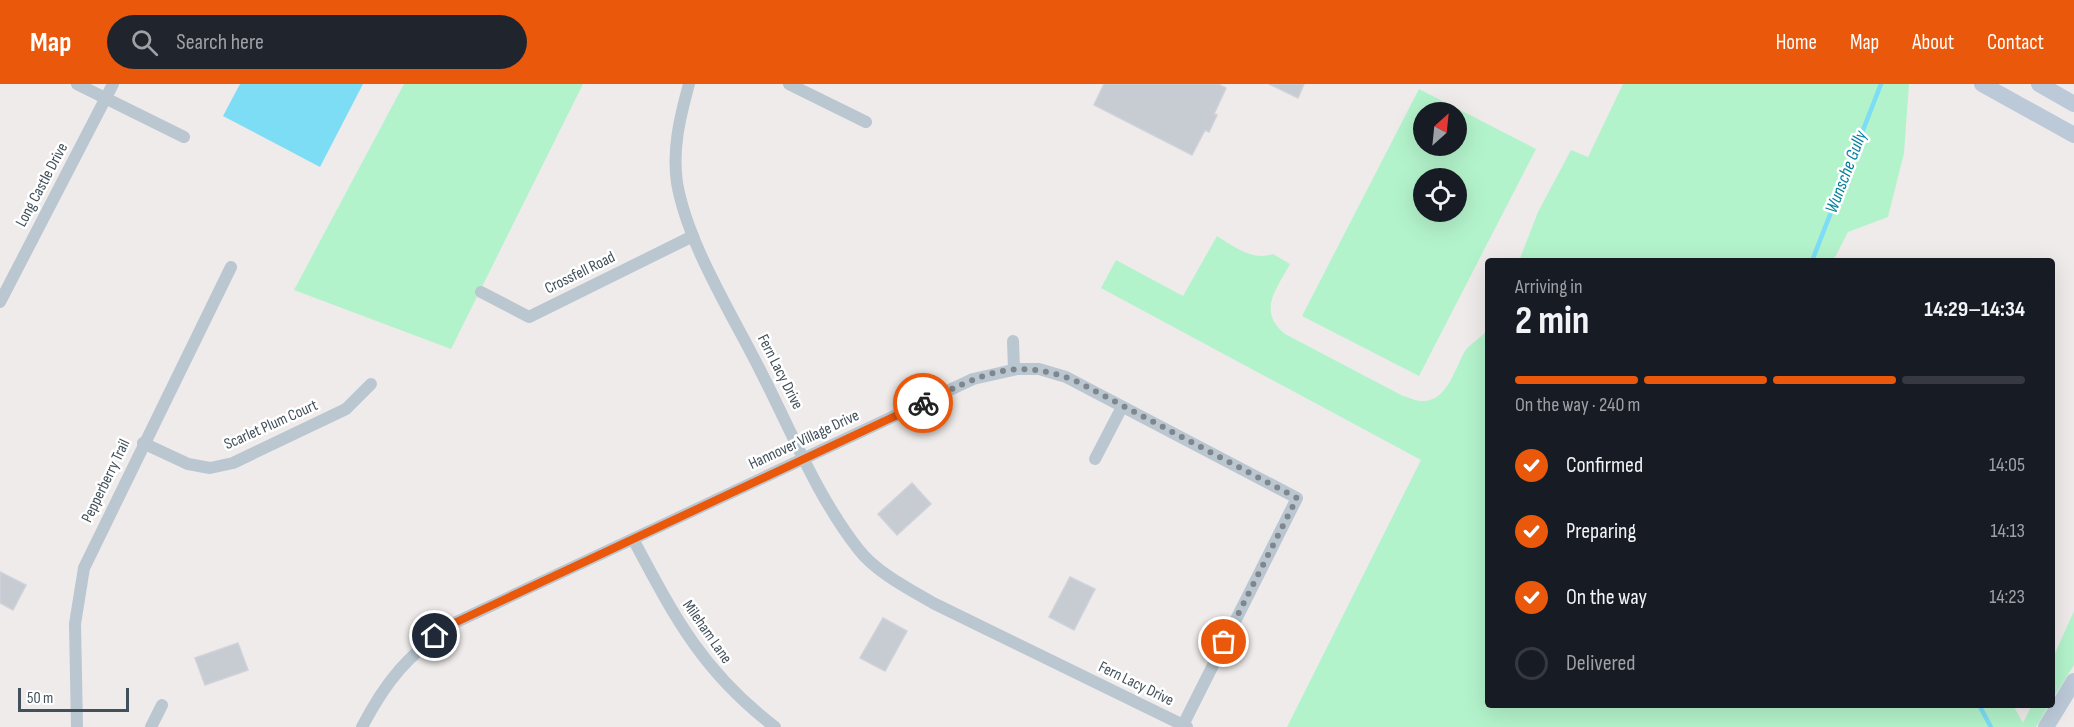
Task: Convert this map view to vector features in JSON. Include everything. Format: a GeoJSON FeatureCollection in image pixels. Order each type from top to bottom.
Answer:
{"type":"FeatureCollection","features":[{"type":"Feature","properties":{"kind":"main road"},"geometry":{"type":"LineString","coordinates":[[1982,84],[2074,135]]}},
{"type":"Feature","properties":{"kind":"main road"},"geometry":{"type":"LineString","coordinates":[[2039,84],[2074,104]]}},
{"type":"Feature","properties":{"kind":"main road"},"geometry":{"type":"LineString","coordinates":[[2046,727],[2074,681]]}},
{"type":"Feature","properties":{"kind":"street"},"geometry":{"type":"LineString","coordinates":[[76,84],[184,137]]}},
{"type":"Feature","properties":{"kind":"street","name":"Long Castle Drive"},"geometry":{"type":"LineString","coordinates":[[0,302],[113,84]]}},
{"type":"Feature","properties":{"kind":"street","name":"Fern Lacy Drive"},"geometry":{"type":"LineString","coordinates":[[689,84],[679,121],[675,156],[677,183],[693,236],[828,506],[860,552],[901,585],[1184,726]]}},
{"type":"Feature","properties":{"kind":"street"},"geometry":{"type":"LineString","coordinates":[[789,84],[866,122]]}},
{"type":"Feature","properties":{"kind":"street","name":"Crossfell Road"},"geometry":{"type":"LineString","coordinates":[[481,292],[529,317],[693,236]]}},
{"type":"Feature","properties":{"kind":"street","name":"Pepperberry Trail"},"geometry":{"type":"LineString","coordinates":[[76,727],[75,624],[80,582],[89,554],[231,267]]}},
{"type":"Feature","properties":{"kind":"street"},"geometry":{"type":"LineString","coordinates":[[1013,341],[1014,369]]}},
{"type":"Feature","properties":{"kind":"street","name":"Hannover Village Drive"},"geometry":{"type":"LineString","coordinates":[[363,727],[374,703],[399,668],[419,648],[450,625],[973,379],[1014,369],[1039,369],[1066,377],[1297,498],[1184,726]]}},
{"type":"Feature","properties":{"kind":"street","name":"Scarlet Plum Court"},"geometry":{"type":"LineString","coordinates":[[143,443],[188,464],[210,468],[233,463],[346,409],[371,384]]}},
{"type":"Feature","properties":{"kind":"street"},"geometry":{"type":"LineString","coordinates":[[1095,459],[1122,407]]}},
{"type":"Feature","properties":{"kind":"street","name":"Mileham Lane"},"geometry":{"type":"LineString","coordinates":[[633,539],[676,621],[693,644],[736,694],[775,727]]}},
{"type":"Feature","properties":{"kind":"street"},"geometry":{"type":"LineString","coordinates":[[151,727],[162,705]]}},
{"type":"Feature","properties":{"kind":"green space"},"geometry":{"type":"Polygon","coordinates":[[[404,84],[583,84],[451,349],[294,290],[404,84]]]}},
{"type":"Feature","properties":{"kind":"green space"},"geometry":{"type":"Polygon","coordinates":[[[1623,84],[1909,84],[1904,153],[1888,217],[1848,232],[1835,258],[1520,258],[1538,212],[1571,150],[1588,157],[1623,84]]]}},
{"type":"Feature","properties":{"kind":"green space"},"geometry":{"type":"Polygon","coordinates":[[[1419,89],[1444,102],[1413,102],[1413,156],[1467,156],[1467,114],[1536,149],[1419,376],[1302,316],[1419,89]]]}},
{"type":"Feature","properties":{"kind":"green space"},"geometry":{"type":"Polygon","coordinates":[[[1217,236],[1244,252],[1258,256],[1273,254],[1290,264],[1275,292],[1271,309],[1272,317],[1285,334],[1403,396],[1421,401],[1430,400],[1444,391],[1465,351],[1485,333],[1485,708],[2015,708],[2023,723],[2030,708],[2047,708],[2036,727],[1287,727],[1421,460],[1101,288],[1116,260],[1183,296],[1217,236]]]}},
{"type":"Feature","properties":{"kind":"green space"},"geometry":{"type":"Polygon","coordinates":[[[2074,611],[2074,665],[2055,695],[2055,653],[2074,611]]]}},
{"type":"Feature","properties":{"kind":"water"},"geometry":{"type":"Polygon","coordinates":[[[240,84],[363,84],[320,167],[223,116],[240,84]]]}},
{"type":"Feature","properties":{"kind":"building"},"geometry":{"type":"Polygon","coordinates":[[[1104,84],[1218,84],[1226,88],[1214,114],[1217,115],[1209,132],[1205,130],[1192,155],[1094,105],[1104,84]]]}},
{"type":"Feature","properties":{"kind":"building"},"geometry":{"type":"Polygon","coordinates":[[[1269,84],[1304,84],[1298,98],[1269,84]]]}},
{"type":"Feature","properties":{"kind":"building"},"geometry":{"type":"Polygon","coordinates":[[[912,483],[931,504],[897,535],[878,514],[912,483]]]}},
{"type":"Feature","properties":{"kind":"building"},"geometry":{"type":"Polygon","coordinates":[[[0,572],[26,585],[13,610],[0,603],[0,572]]]}},
{"type":"Feature","properties":{"kind":"building"},"geometry":{"type":"Polygon","coordinates":[[[1070,577],[1095,589],[1074,630],[1049,617],[1070,577]]]}},
{"type":"Feature","properties":{"kind":"building"},"geometry":{"type":"Polygon","coordinates":[[[883,618],[907,631],[885,671],[860,658],[883,618]]]}},
{"type":"Feature","properties":{"kind":"building"},"geometry":{"type":"Polygon","coordinates":[[[238,643],[248,670],[205,685],[195,658],[238,643]]]}},
{"type":"Feature","properties":{"kind":"waterway","name":"Wunsche Gully"},"geometry":{"type":"LineString","coordinates":[[1813,258],[1881,84]]}},
{"type":"Feature","properties":{"kind":"waterway","name":"Wunsche Gully"},"geometry":{"type":"LineString","coordinates":[[1981,708],[1991,727]]}},
{"type":"Feature","properties":{"kind":"way so far"},"geometry":{"type":"LineString","coordinates":[[923,403],[988,374],[1002,370],[1039,369],[1078,382],[1297,498],[1224,642]]}},
{"type":"Feature","properties":{"kind":"route"},"geometry":{"type":"LineString","coordinates":[[435,636],[450,625],[923,403]]}}]}
